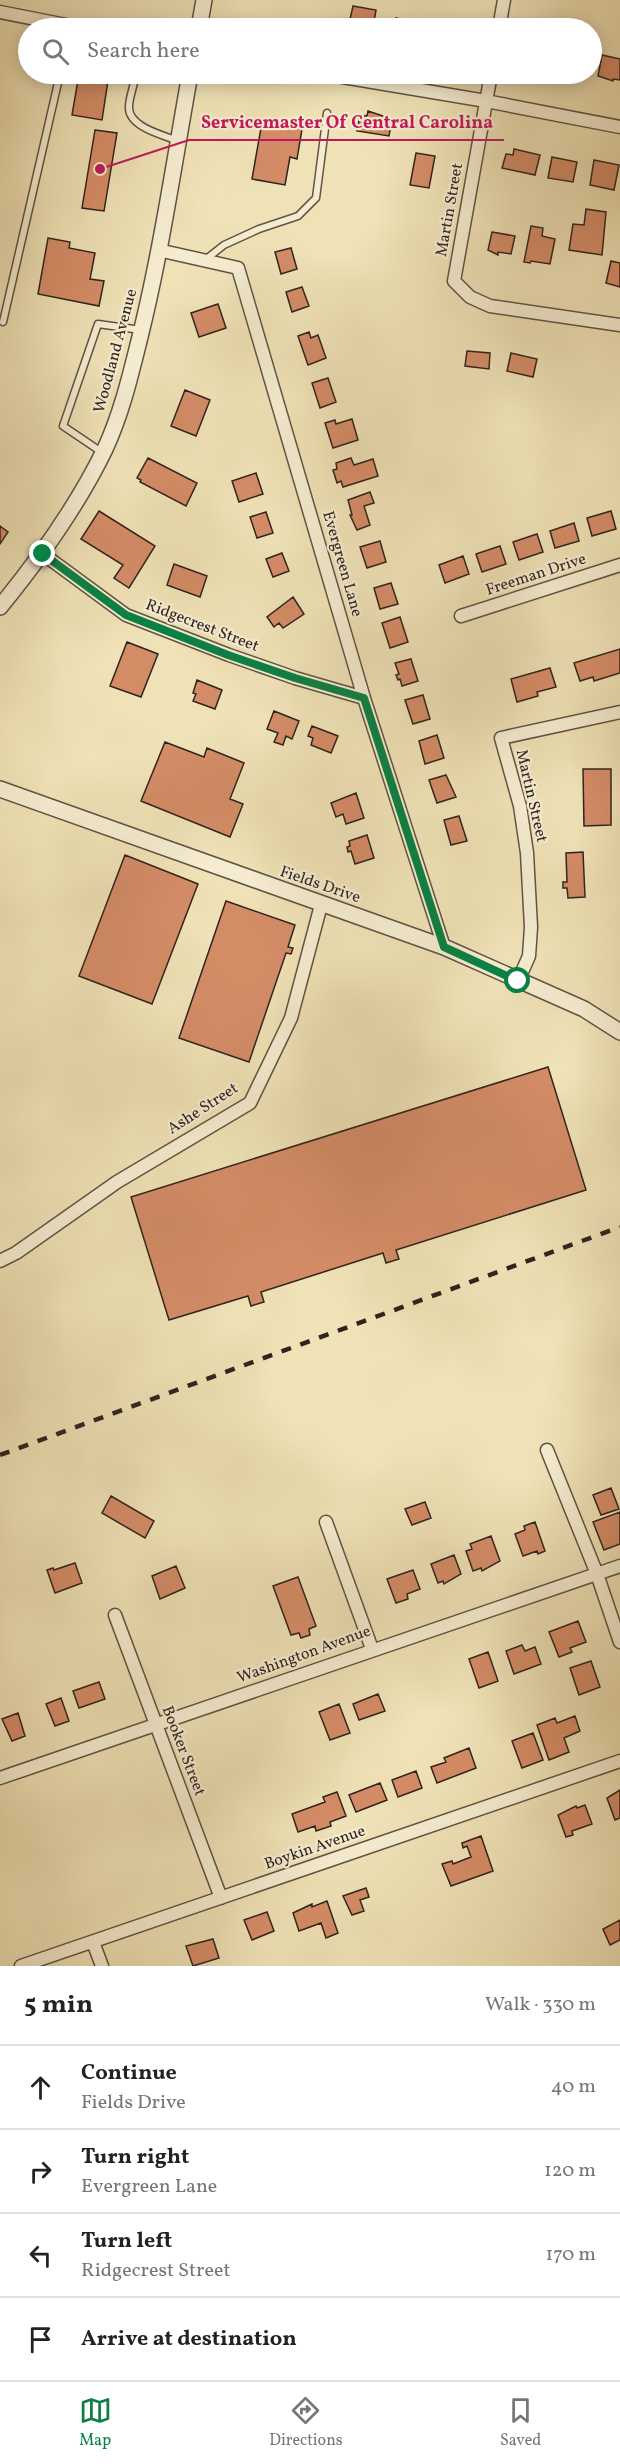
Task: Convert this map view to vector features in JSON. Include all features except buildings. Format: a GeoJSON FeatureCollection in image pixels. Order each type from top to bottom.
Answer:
{"type":"FeatureCollection","features":[{"type":"Feature","properties":{"kind":"street"},"geometry":{"type":"LineString","coordinates":[[201,18],[204,0]]}},
{"type":"Feature","properties":{"kind":"street"},"geometry":{"type":"LineString","coordinates":[[501,18],[504,0]]}},
{"type":"Feature","properties":{"kind":"street"},"geometry":{"type":"LineString","coordinates":[[0,12],[28,18]]}},
{"type":"Feature","properties":{"kind":"street","name":"Woodland Avenue"},"geometry":{"type":"LineString","coordinates":[[2,601],[43,554],[79,497],[103,453],[121,407],[142,330],[188,84]]}},
{"type":"Feature","properties":{"kind":"street"},"geometry":{"type":"LineString","coordinates":[[385,84],[620,127]]}},
{"type":"Feature","properties":{"kind":"street","name":"Martin Street"},"geometry":{"type":"LineString","coordinates":[[489,84],[454,281],[470,297],[490,306],[620,325]]}},
{"type":"Feature","properties":{"kind":"street","name":"Evergreen Lane"},"geometry":{"type":"LineString","coordinates":[[158,250],[238,268],[364,698],[444,947]]}},
{"type":"Feature","properties":{"kind":"street","name":"Ridgecrest Street"},"geometry":{"type":"LineString","coordinates":[[43,554],[126,615],[240,659],[364,698]]}},
{"type":"Feature","properties":{"kind":"street","name":"Freeman Drive"},"geometry":{"type":"LineString","coordinates":[[461,616],[620,565]]}},
{"type":"Feature","properties":{"kind":"street","name":"Martin Street"},"geometry":{"type":"LineString","coordinates":[[518,981],[529,956],[531,927],[527,853],[520,806],[501,738],[620,712]]}},
{"type":"Feature","properties":{"kind":"street","name":"Fields Drive"},"geometry":{"type":"LineString","coordinates":[[0,789],[444,947],[584,1009],[620,1032]]}},
{"type":"Feature","properties":{"kind":"street","name":"Ashe Street"},"geometry":{"type":"LineString","coordinates":[[0,1261],[16,1253],[117,1182],[249,1103],[291,1018],[321,905]]}},
{"type":"Feature","properties":{"kind":"street"},"geometry":{"type":"LineString","coordinates":[[547,1450],[597,1574],[620,1642]]}},
{"type":"Feature","properties":{"kind":"street"},"geometry":{"type":"LineString","coordinates":[[326,1522],[372,1648]]}},
{"type":"Feature","properties":{"kind":"street","name":"Washington Avenue"},"geometry":{"type":"LineString","coordinates":[[0,1778],[156,1726],[372,1648],[620,1566]]}},
{"type":"Feature","properties":{"kind":"street","name":"Booker Street"},"geometry":{"type":"LineString","coordinates":[[115,1615],[221,1898]]}},
{"type":"Feature","properties":{"kind":"street","name":"Boykin Avenue"},"geometry":{"type":"LineString","coordinates":[[21,1966],[620,1761]]}},
{"type":"Feature","properties":{"kind":"street"},"geometry":{"type":"LineString","coordinates":[[93,1942],[102,1966]]}},
{"type":"Feature","properties":{"kind":"lane"},"geometry":{"type":"LineString","coordinates":[[3,322],[58,84]]}},
{"type":"Feature","properties":{"kind":"lane"},"geometry":{"type":"LineString","coordinates":[[133,84],[128,109],[134,120],[154,132],[178,141]]}},
{"type":"Feature","properties":{"kind":"lane"},"geometry":{"type":"LineString","coordinates":[[204,260],[224,245],[259,229],[298,216],[316,198],[327,113]]}},
{"type":"Feature","properties":{"kind":"lane"},"geometry":{"type":"LineString","coordinates":[[103,453],[63,426],[98,324],[142,330]]}},
{"type":"Feature","properties":{"kind":"railway"},"geometry":{"type":"LineString","coordinates":[[0,1455],[620,1227]]}},
{"type":"Feature","properties":{"kind":"place","name":"Servicemaster Of Central Carolina"},"geometry":{"type":"Point","coordinates":[100,169]}},
{"type":"Feature","properties":{"kind":"route"},"geometry":{"type":"LineString","coordinates":[[43,554],[126,615],[228,655],[364,698],[444,947],[518,981]]}}]}
